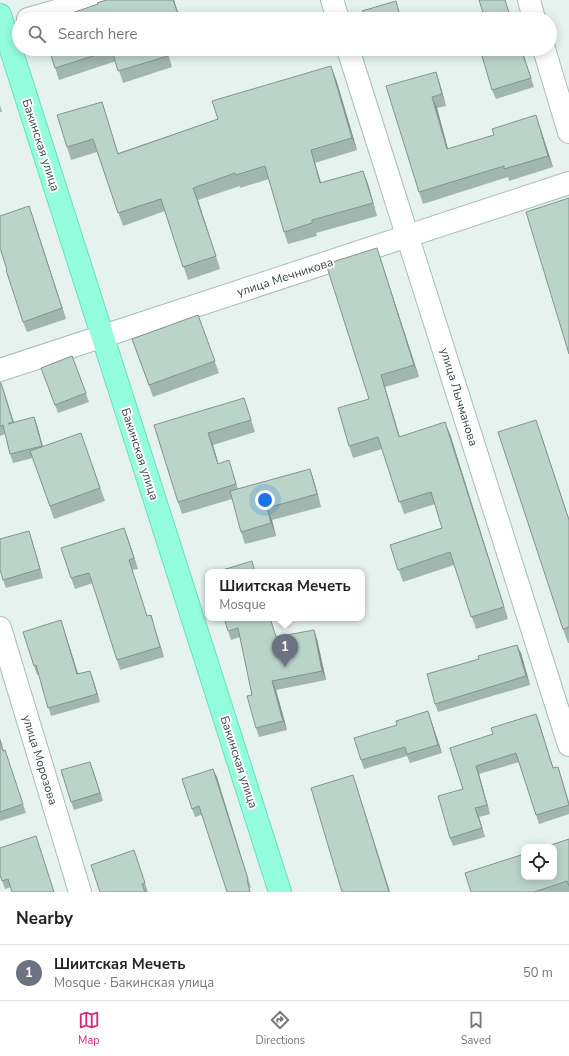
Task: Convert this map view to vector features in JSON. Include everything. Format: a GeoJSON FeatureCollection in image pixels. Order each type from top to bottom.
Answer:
{"type":"FeatureCollection","features":[{"type":"Feature","properties":{"kind":"main road","name":"Бакинская улица"},"geometry":{"type":"LineString","coordinates":[[7,21],[12,37]]}},
{"type":"Feature","properties":{"kind":"main road","name":"Бакинская улица"},"geometry":{"type":"LineString","coordinates":[[18,56],[103,337],[280,892]]}},
{"type":"Feature","properties":{"kind":"street"},"geometry":{"type":"LineString","coordinates":[[53,12],[96,0]]}},
{"type":"Feature","properties":{"kind":"street"},"geometry":{"type":"LineString","coordinates":[[332,0],[336,12]]}},
{"type":"Feature","properties":{"kind":"street"},"geometry":{"type":"LineString","coordinates":[[529,0],[532,12]]}},
{"type":"Feature","properties":{"kind":"street","name":"улица Лычманова"},"geometry":{"type":"LineString","coordinates":[[350,56],[409,236],[569,746]]}},
{"type":"Feature","properties":{"kind":"street"},"geometry":{"type":"LineString","coordinates":[[546,56],[569,132]]}},
{"type":"Feature","properties":{"kind":"street","name":"улица Мечникова"},"geometry":{"type":"LineString","coordinates":[[0,370],[569,183]]}},
{"type":"Feature","properties":{"kind":"street","name":"улица Морозова"},"geometry":{"type":"LineString","coordinates":[[0,628],[80,892]]}},
{"type":"Feature","properties":{"kind":"building"},"geometry":{"type":"Polygon","coordinates":[[[106,0],[173,0],[177,12],[75,12],[98,4],[97,3],[106,0]]]}},
{"type":"Feature","properties":{"kind":"building"},"geometry":{"type":"Polygon","coordinates":[[[479,0],[505,0],[509,12],[483,12],[479,0]]]}},
{"type":"Feature","properties":{"kind":"building"},"geometry":{"type":"Polygon","coordinates":[[[396,1],[399,12],[362,12],[396,1]]]}},
{"type":"Feature","properties":{"kind":"building"},"geometry":{"type":"Polygon","coordinates":[[[51,56],[93,56],[55,68],[51,56]]]}},
{"type":"Feature","properties":{"kind":"building"},"geometry":{"type":"Polygon","coordinates":[[[114,56],[168,56],[118,71],[114,56]]]}},
{"type":"Feature","properties":{"kind":"building"},"geometry":{"type":"Polygon","coordinates":[[[482,56],[523,56],[531,78],[492,90],[482,56]]]}},
{"type":"Feature","properties":{"kind":"building"},"geometry":{"type":"Polygon","coordinates":[[[331,66],[352,138],[311,150],[320,183],[363,171],[373,203],[312,220],[312,223],[284,232],[265,166],[236,175],[235,173],[193,188],[216,256],[183,267],[161,199],[118,213],[93,139],[67,147],[57,115],[102,102],[118,154],[218,119],[212,101],[331,66]]]}},
{"type":"Feature","properties":{"kind":"building"},"geometry":{"type":"Polygon","coordinates":[[[436,72],[442,94],[432,97],[447,149],[494,135],[492,129],[536,115],[548,156],[504,169],[504,166],[419,192],[386,86],[436,72]]]}},
{"type":"Feature","properties":{"kind":"building"},"geometry":{"type":"Polygon","coordinates":[[[569,198],[569,354],[526,212],[569,198]]]}},
{"type":"Feature","properties":{"kind":"building"},"geometry":{"type":"Polygon","coordinates":[[[29,206],[62,308],[23,322],[0,248],[0,216],[29,206]]]}},
{"type":"Feature","properties":{"kind":"building"},"geometry":{"type":"Polygon","coordinates":[[[377,248],[414,365],[381,375],[399,437],[445,422],[504,607],[471,617],[450,552],[398,570],[390,545],[442,528],[431,492],[399,502],[378,437],[349,446],[338,408],[369,399],[326,264],[377,248]]]}},
{"type":"Feature","properties":{"kind":"building"},"geometry":{"type":"Polygon","coordinates":[[[198,315],[215,361],[149,385],[132,339],[198,315]]]}},
{"type":"Feature","properties":{"kind":"building"},"geometry":{"type":"Polygon","coordinates":[[[72,356],[86,393],[55,405],[41,368],[72,356]]]}},
{"type":"Feature","properties":{"kind":"building"},"geometry":{"type":"Polygon","coordinates":[[[0,383],[13,422],[8,424],[34,417],[42,446],[10,454],[3,425],[0,426],[0,383]]]}},
{"type":"Feature","properties":{"kind":"building"},"geometry":{"type":"Polygon","coordinates":[[[244,398],[251,420],[208,433],[218,464],[229,460],[236,484],[178,502],[154,425],[244,398]]]}},
{"type":"Feature","properties":{"kind":"building"},"geometry":{"type":"Polygon","coordinates":[[[536,420],[569,520],[569,627],[563,629],[498,432],[536,420]]]}},
{"type":"Feature","properties":{"kind":"building"},"geometry":{"type":"Polygon","coordinates":[[[81,433],[100,488],[50,506],[30,451],[81,433]]]}},
{"type":"Feature","properties":{"kind":"building"},"geometry":{"type":"Polygon","coordinates":[[[310,469],[317,494],[267,508],[271,523],[241,532],[230,491],[310,469]]]}},
{"type":"Feature","properties":{"kind":"building"},"geometry":{"type":"Polygon","coordinates":[[[124,528],[134,558],[129,560],[147,616],[151,615],[160,647],[117,660],[89,573],[71,578],[61,548],[124,528]]]}},
{"type":"Feature","properties":{"kind":"building"},"geometry":{"type":"Polygon","coordinates":[[[29,531],[40,569],[3,580],[0,569],[0,539],[29,531]]]}},
{"type":"Feature","properties":{"kind":"building"},"geometry":{"type":"Polygon","coordinates":[[[252,561],[254,569],[226,569],[252,561]]]}},
{"type":"Feature","properties":{"kind":"building"},"geometry":{"type":"Polygon","coordinates":[[[61,620],[77,674],[90,671],[97,694],[48,708],[36,665],[34,666],[23,632],[61,620]]]}},
{"type":"Feature","properties":{"kind":"building"},"geometry":{"type":"Polygon","coordinates":[[[225,621],[271,621],[276,637],[314,630],[322,671],[272,681],[283,721],[256,728],[247,696],[252,695],[238,628],[228,631],[225,621]]]}},
{"type":"Feature","properties":{"kind":"building"},"geometry":{"type":"Polygon","coordinates":[[[517,645],[526,676],[435,704],[427,674],[479,659],[478,656],[517,645]]]}},
{"type":"Feature","properties":{"kind":"building"},"geometry":{"type":"Polygon","coordinates":[[[428,711],[438,745],[407,754],[405,747],[361,760],[354,738],[397,725],[396,721],[428,711]]]}},
{"type":"Feature","properties":{"kind":"building"},"geometry":{"type":"Polygon","coordinates":[[[536,714],[553,768],[558,767],[569,805],[536,815],[516,753],[476,766],[487,805],[475,808],[482,828],[450,838],[438,796],[463,789],[450,748],[493,734],[491,728],[536,714]]]}},
{"type":"Feature","properties":{"kind":"building"},"geometry":{"type":"Polygon","coordinates":[[[0,740],[3,751],[5,750],[23,804],[0,812],[0,740]]]}},
{"type":"Feature","properties":{"kind":"building"},"geometry":{"type":"Polygon","coordinates":[[[90,762],[100,793],[71,802],[61,770],[90,762]]]}},
{"type":"Feature","properties":{"kind":"building"},"geometry":{"type":"Polygon","coordinates":[[[213,769],[248,879],[250,892],[227,892],[199,806],[192,809],[182,779],[213,769]]]}},
{"type":"Feature","properties":{"kind":"building"},"geometry":{"type":"Polygon","coordinates":[[[353,775],[389,892],[342,892],[311,788],[353,775]]]}},
{"type":"Feature","properties":{"kind":"building"},"geometry":{"type":"Polygon","coordinates":[[[36,836],[54,892],[12,892],[8,879],[2,881],[0,875],[0,848],[36,836]]]}},
{"type":"Feature","properties":{"kind":"building"},"geometry":{"type":"Polygon","coordinates":[[[569,839],[569,886],[567,881],[534,892],[471,892],[465,873],[521,855],[521,880],[557,880],[557,844],[554,844],[569,839]]]}},
{"type":"Feature","properties":{"kind":"building"},"geometry":{"type":"Polygon","coordinates":[[[134,850],[145,883],[142,884],[145,892],[100,892],[91,865],[134,850]]]}},
{"type":"Feature","properties":{"kind":"place","name":"Шиитская Мечеть"},"geometry":{"type":"Point","coordinates":[285,667]}}]}
